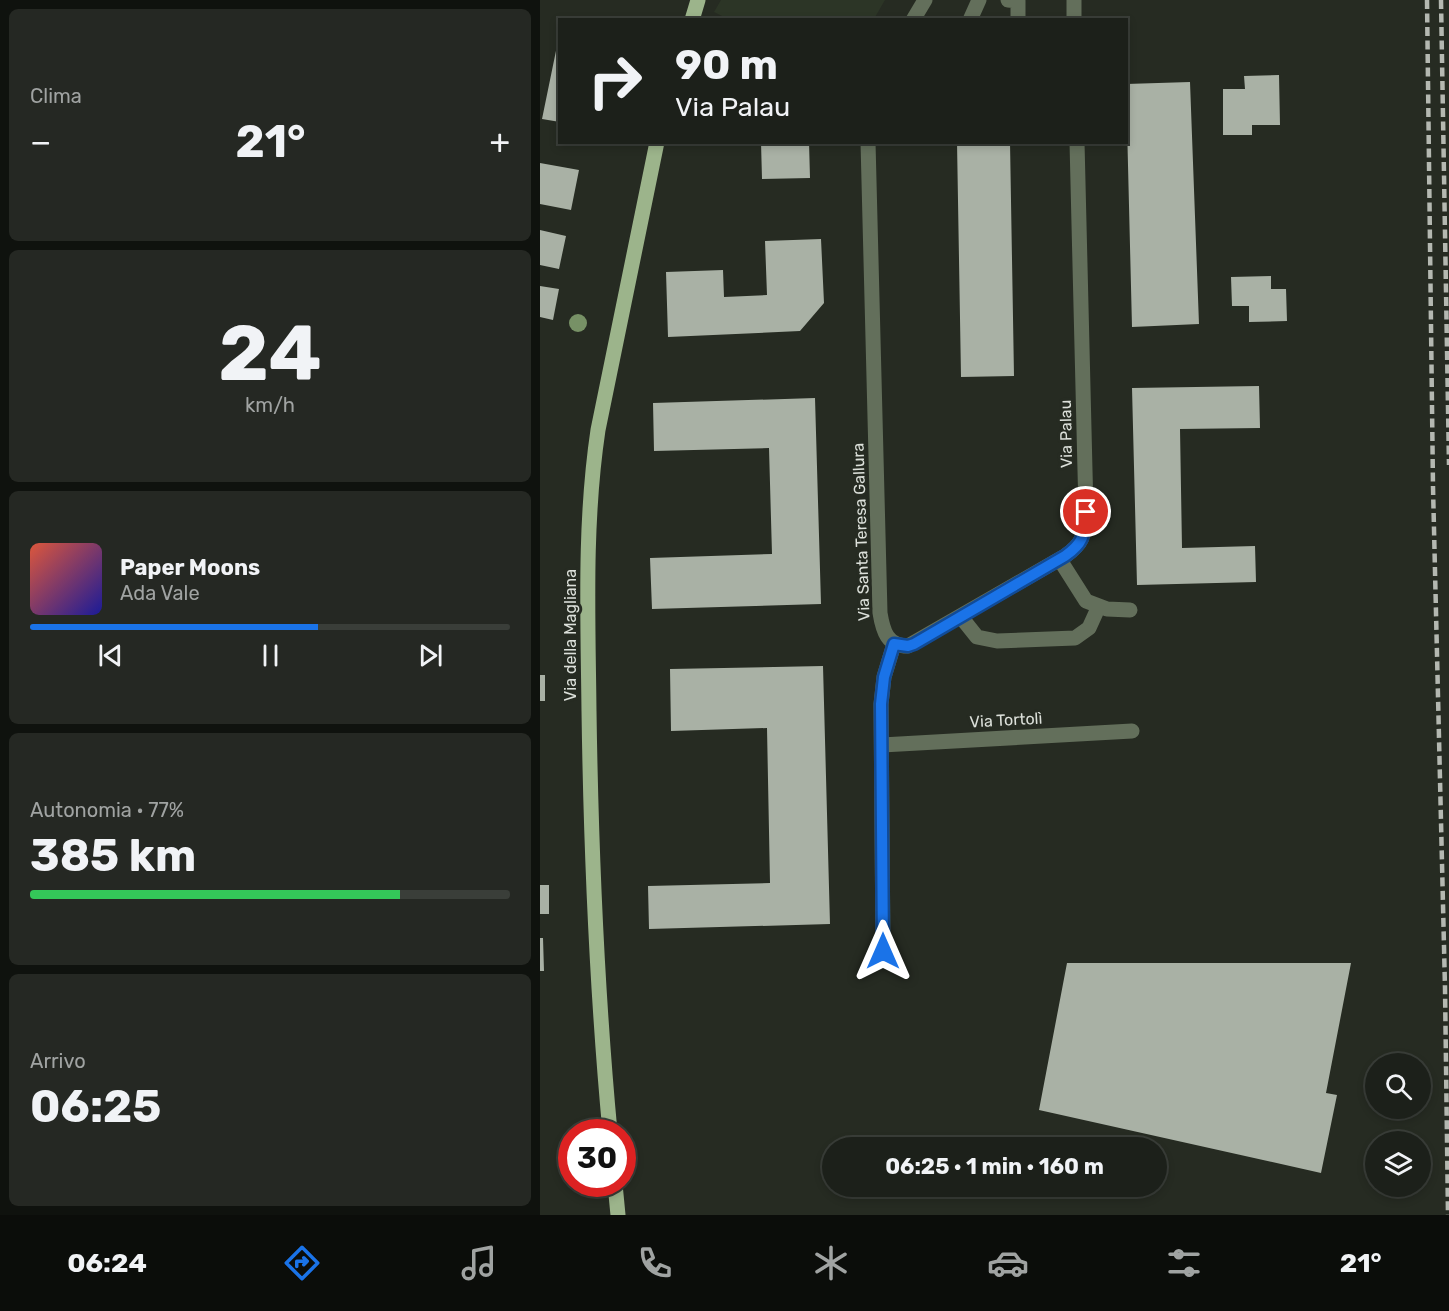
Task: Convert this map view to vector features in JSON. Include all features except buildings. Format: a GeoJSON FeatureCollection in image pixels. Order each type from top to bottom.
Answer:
{"type":"FeatureCollection","features":[{"type":"Feature","properties":{"kind":"main road"},"geometry":{"type":"LineString","coordinates":[[693,18],[698,0]]}},
{"type":"Feature","properties":{"kind":"main road","name":"Via della Magliana"},"geometry":{"type":"LineString","coordinates":[[609,1119],[593,896],[587,596],[589,523],[598,430],[657,144]]}},
{"type":"Feature","properties":{"kind":"main road"},"geometry":{"type":"LineString","coordinates":[[616,1197],[618,1215]]}},
{"type":"Feature","properties":{"kind":"street"},"geometry":{"type":"LineString","coordinates":[[914,18],[925,0]]}},
{"type":"Feature","properties":{"kind":"street"},"geometry":{"type":"LineString","coordinates":[[971,18],[980,0]]}},
{"type":"Feature","properties":{"kind":"street"},"geometry":{"type":"LineString","coordinates":[[1008,0],[1018,1],[1018,18]]}},
{"type":"Feature","properties":{"kind":"street"},"geometry":{"type":"LineString","coordinates":[[1074,0],[1074,18]]}},
{"type":"Feature","properties":{"kind":"street","name":"Via Santa Teresa Gallura"},"geometry":{"type":"LineString","coordinates":[[868,144],[880,613],[885,634],[894,644]]}},
{"type":"Feature","properties":{"kind":"street","name":"Via Palau"},"geometry":{"type":"LineString","coordinates":[[894,644],[908,646],[914,644],[1060,560],[1076,549],[1084,537],[1086,512],[1077,144]]}},
{"type":"Feature","properties":{"kind":"street"},"geometry":{"type":"LineString","coordinates":[[1060,560],[1086,601],[1107,609],[1130,610]]}},
{"type":"Feature","properties":{"kind":"street"},"geometry":{"type":"LineString","coordinates":[[961,617],[977,637],[997,641],[1075,638],[1089,628],[1099,606]]}},
{"type":"Feature","properties":{"kind":"street"},"geometry":{"type":"LineString","coordinates":[[883,951],[882,687],[894,644]]}},
{"type":"Feature","properties":{"kind":"street","name":"Via Tortolì"},"geometry":{"type":"LineString","coordinates":[[882,744],[1132,731]]}},
{"type":"Feature","properties":{"kind":"shaded area"},"geometry":{"type":"Polygon","coordinates":[[[721,0],[885,0],[875,18],[726,18],[714,12],[721,0]]]}},
{"type":"Feature","properties":{"kind":"railway"},"geometry":{"type":"LineString","coordinates":[[1427,0],[1433,487],[1448,1215]]}},
{"type":"Feature","properties":{"kind":"railway"},"geometry":{"type":"LineString","coordinates":[[1441,0],[1449,465]]}},
{"type":"Feature","properties":{"kind":"route"},"geometry":{"type":"LineString","coordinates":[[883,951],[881,704],[884,677],[894,644],[900,646],[914,644],[1076,549],[1084,537],[1086,512]]}}]}
